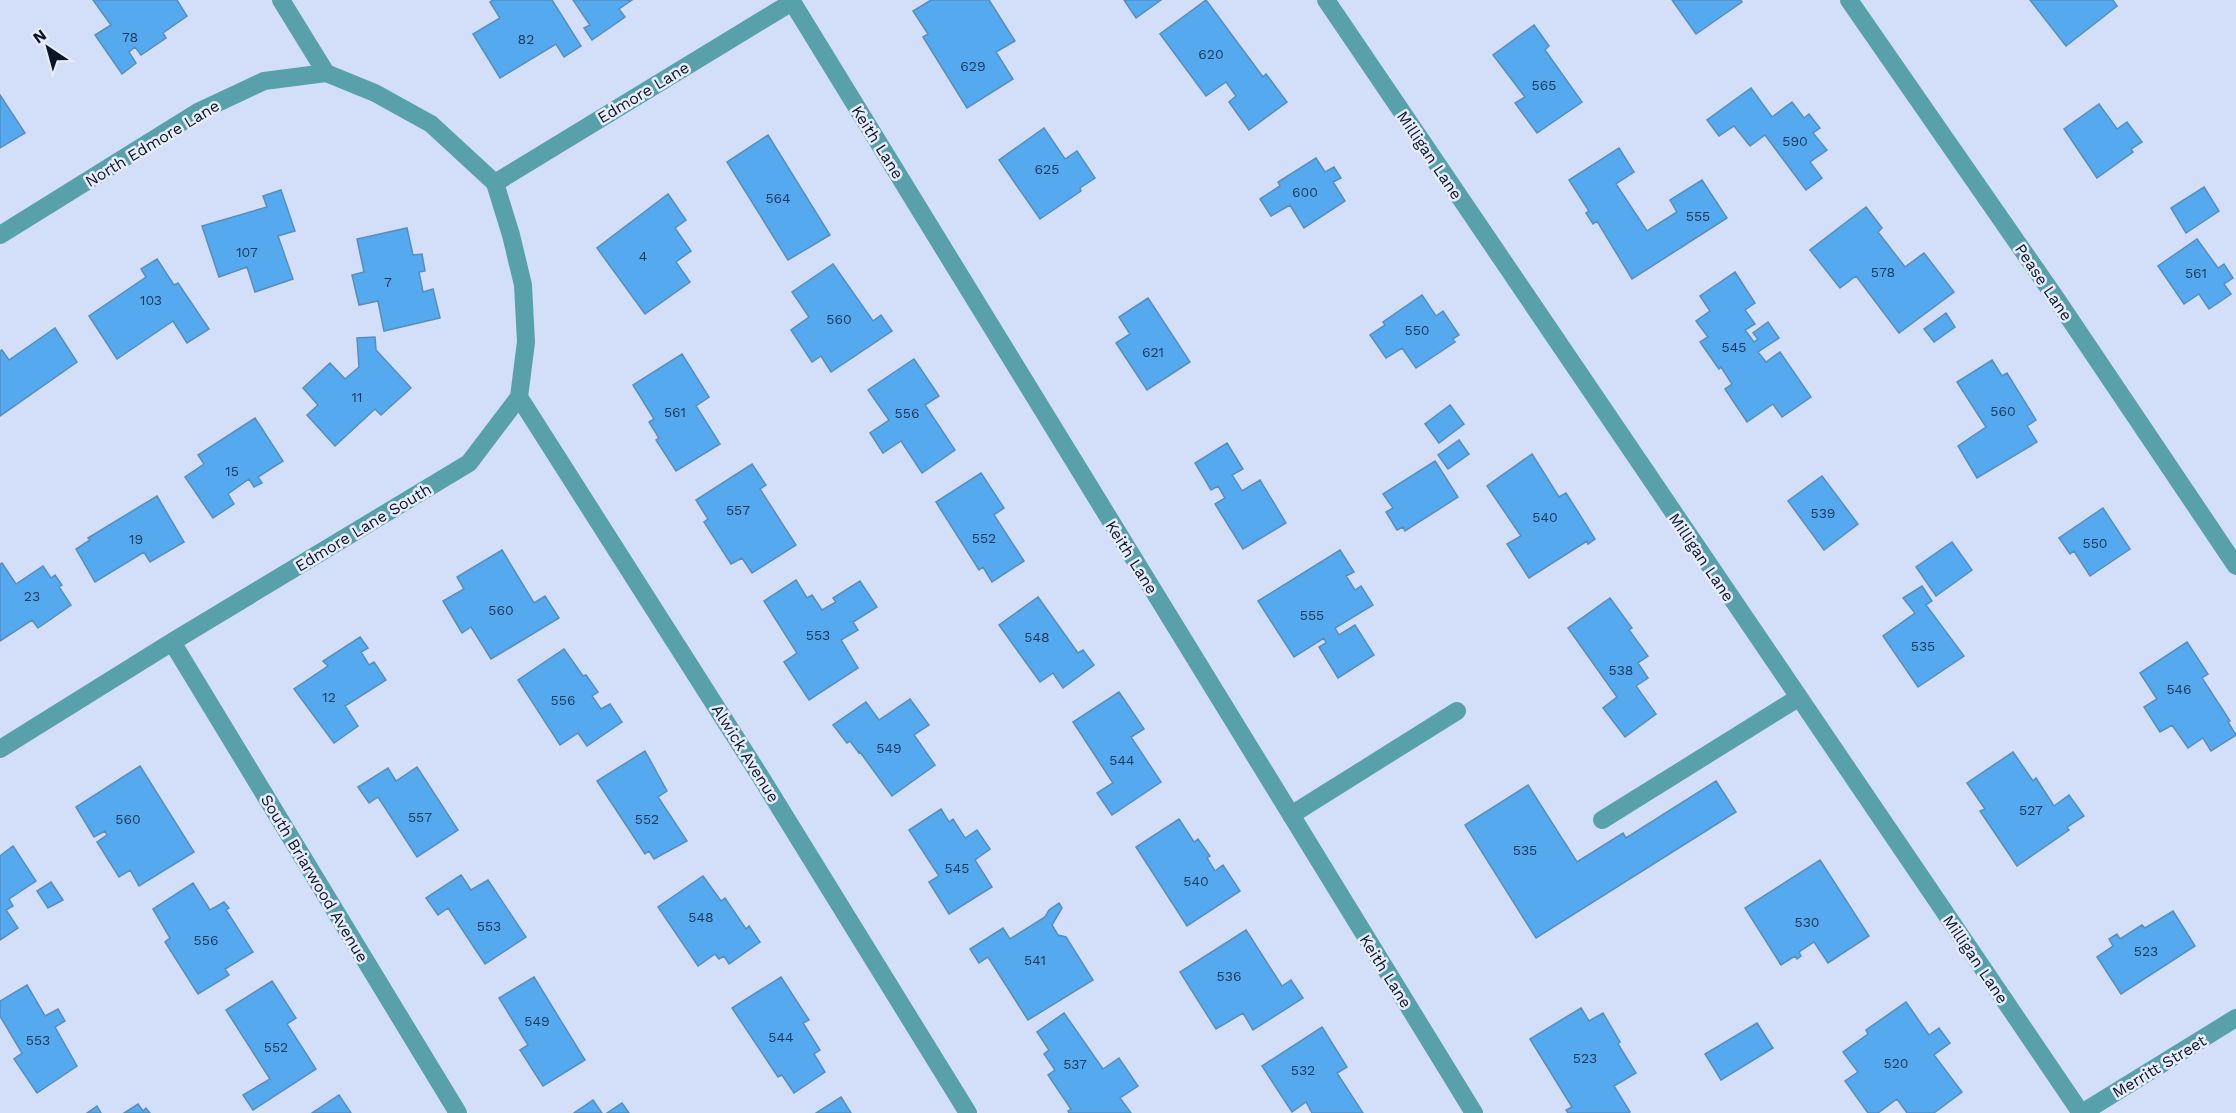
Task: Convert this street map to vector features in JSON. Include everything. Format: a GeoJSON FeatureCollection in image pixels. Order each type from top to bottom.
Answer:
{"type":"FeatureCollection","features":[{"type":"Feature","properties":{"kind":"street"},"geometry":{"type":"LineString","coordinates":[[281,0],[326,73]]}},
{"type":"Feature","properties":{"kind":"street","name":"Milligan Lane"},"geometry":{"type":"LineString","coordinates":[[1326,0],[2081,1113]]}},
{"type":"Feature","properties":{"kind":"street","name":"Pease Lane"},"geometry":{"type":"LineString","coordinates":[[1849,0],[2055,297],[2236,566]]}},
{"type":"Feature","properties":{"kind":"street","name":"Edmore Lane"},"geometry":{"type":"LineString","coordinates":[[495,183],[791,1]]}},
{"type":"Feature","properties":{"kind":"street","name":"Keith Lane"},"geometry":{"type":"LineString","coordinates":[[791,1],[1474,1113]]}},
{"type":"Feature","properties":{"kind":"street","name":"North Edmore Lane"},"geometry":{"type":"LineString","coordinates":[[0,235],[198,112],[264,81],[326,73],[375,93],[431,124],[495,183]]}},
{"type":"Feature","properties":{"kind":"street","name":"Edmore Lane South"},"geometry":{"type":"LineString","coordinates":[[0,749],[172,642],[469,463],[519,397],[526,342],[523,285],[495,183]]}},
{"type":"Feature","properties":{"kind":"street","name":"Alwick Avenue"},"geometry":{"type":"LineString","coordinates":[[519,397],[762,779],[968,1113]]}},
{"type":"Feature","properties":{"kind":"street","name":"South Briarwood Avenue"},"geometry":{"type":"LineString","coordinates":[[172,642],[459,1113]]}},
{"type":"Feature","properties":{"kind":"street"},"geometry":{"type":"LineString","coordinates":[[1602,819],[1798,698]]}},
{"type":"Feature","properties":{"kind":"street"},"geometry":{"type":"LineString","coordinates":[[1291,815],[1457,711]]}},
{"type":"Feature","properties":{"kind":"street","name":"Merritt Street"},"geometry":{"type":"LineString","coordinates":[[2081,1113],[2236,1018]]}},
{"type":"Feature","properties":{"kind":"building"},"geometry":{"type":"Polygon","coordinates":[[[93,0],[177,0],[187,16],[163,33],[166,38],[141,55],[135,47],[129,52],[136,63],[122,74],[95,35],[111,25],[93,0]]]}},
{"type":"Feature","properties":{"kind":"building"},"geometry":{"type":"Polygon","coordinates":[[[493,0],[552,0],[581,46],[564,57],[556,44],[500,78],[473,34],[500,18],[490,2],[493,0]]]}},
{"type":"Feature","properties":{"kind":"building"},"geometry":{"type":"Polygon","coordinates":[[[573,0],[632,0],[619,9],[625,17],[592,40],[584,28],[590,25],[573,0]]]}},
{"type":"Feature","properties":{"kind":"building"},"geometry":{"type":"Polygon","coordinates":[[[931,0],[989,0],[1015,41],[996,52],[1013,79],[967,108],[923,37],[928,34],[913,11],[931,0]]]}},
{"type":"Feature","properties":{"kind":"building"},"geometry":{"type":"Polygon","coordinates":[[[1124,0],[1161,0],[1136,18],[1124,0]]]}},
{"type":"Feature","properties":{"kind":"building"},"geometry":{"type":"Polygon","coordinates":[[[1206,0],[1263,77],[1266,74],[1287,102],[1249,130],[1229,102],[1236,96],[1226,82],[1206,96],[1160,34],[1206,0]]]}},
{"type":"Feature","properties":{"kind":"building"},"geometry":{"type":"Polygon","coordinates":[[[1672,0],[1741,0],[1742,2],[1696,34],[1672,0]]]}},
{"type":"Feature","properties":{"kind":"building"},"geometry":{"type":"Polygon","coordinates":[[[2030,0],[2113,0],[2117,6],[2066,46],[2030,0]]]}},
{"type":"Feature","properties":{"kind":"building"},"geometry":{"type":"Polygon","coordinates":[[[1534,25],[1549,46],[1545,50],[1582,102],[1537,133],[1515,103],[1525,97],[1493,55],[1534,25]]]}},
{"type":"Feature","properties":{"kind":"building"},"geometry":{"type":"Polygon","coordinates":[[[1751,88],[1772,117],[1792,102],[1804,118],[1809,114],[1820,128],[1813,133],[1827,150],[1810,162],[1822,178],[1806,190],[1765,135],[1750,146],[1734,126],[1719,136],[1707,120],[1751,88]]]}},
{"type":"Feature","properties":{"kind":"building"},"geometry":{"type":"Polygon","coordinates":[[[0,95],[25,133],[0,148],[0,95]]]}},
{"type":"Feature","properties":{"kind":"building"},"geometry":{"type":"Polygon","coordinates":[[[2099,104],[2117,129],[2127,122],[2142,142],[2131,149],[2133,152],[2097,178],[2064,129],[2099,104]]]}},
{"type":"Feature","properties":{"kind":"building"},"geometry":{"type":"Polygon","coordinates":[[[1044,128],[1065,159],[1077,151],[1095,178],[1080,188],[1081,191],[1040,219],[999,160],[1044,128]]]}},
{"type":"Feature","properties":{"kind":"building"},"geometry":{"type":"Polygon","coordinates":[[[768,135],[830,235],[788,260],[727,162],[768,135]]]}},
{"type":"Feature","properties":{"kind":"building"},"geometry":{"type":"Polygon","coordinates":[[[1619,148],[1634,172],[1616,184],[1647,231],[1677,212],[1670,200],[1702,180],[1727,218],[1632,279],[1597,221],[1593,224],[1586,213],[1589,211],[1569,180],[1619,148]]]}},
{"type":"Feature","properties":{"kind":"building"},"geometry":{"type":"Polygon","coordinates":[[[1316,158],[1325,172],[1334,167],[1341,178],[1333,182],[1345,201],[1304,228],[1290,205],[1271,216],[1260,199],[1280,186],[1278,182],[1316,158]]]}},
{"type":"Feature","properties":{"kind":"building"},"geometry":{"type":"Polygon","coordinates":[[[2204,187],[2219,211],[2186,233],[2171,208],[2204,187]]]}},
{"type":"Feature","properties":{"kind":"building"},"geometry":{"type":"Polygon","coordinates":[[[281,190],[295,231],[278,236],[293,279],[255,292],[247,267],[219,277],[202,226],[267,207],[263,196],[281,190]]]}},
{"type":"Feature","properties":{"kind":"building"},"geometry":{"type":"Polygon","coordinates":[[[668,194],[686,220],[675,228],[691,251],[676,262],[690,282],[645,314],[597,248],[668,194]]]}},
{"type":"Feature","properties":{"kind":"building"},"geometry":{"type":"Polygon","coordinates":[[[1866,207],[1882,228],[1878,232],[1905,267],[1924,253],[1954,292],[1899,333],[1856,276],[1840,288],[1810,250],[1866,207]]]}},
{"type":"Feature","properties":{"kind":"building"},"geometry":{"type":"Polygon","coordinates":[[[407,228],[413,255],[422,254],[425,271],[419,272],[423,292],[433,289],[440,318],[384,331],[378,301],[359,305],[352,275],[364,272],[357,239],[407,228]]]}},
{"type":"Feature","properties":{"kind":"building"},"geometry":{"type":"Polygon","coordinates":[[[2197,239],[2218,268],[2224,264],[2233,278],[2224,284],[2231,294],[2209,309],[2199,294],[2184,304],[2158,266],[2197,239]]]}},
{"type":"Feature","properties":{"kind":"building"},"geometry":{"type":"Polygon","coordinates":[[[157,259],[174,285],[178,283],[209,329],[187,343],[173,321],[117,359],[89,316],[146,277],[141,269],[157,259]]]}},
{"type":"Feature","properties":{"kind":"building"},"geometry":{"type":"Polygon","coordinates":[[[833,264],[873,321],[881,315],[892,331],[831,372],[821,356],[812,362],[791,330],[809,317],[792,292],[833,264]]]}},
{"type":"Feature","properties":{"kind":"building"},"geometry":{"type":"Polygon","coordinates":[[[1735,272],[1755,303],[1745,310],[1755,324],[1745,330],[1754,342],[1758,339],[1753,333],[1768,322],[1779,338],[1758,352],[1766,362],[1780,352],[1811,397],[1782,417],[1773,404],[1747,422],[1725,389],[1732,384],[1700,342],[1708,337],[1696,321],[1710,311],[1700,296],[1735,272]]]}},
{"type":"Feature","properties":{"kind":"building"},"geometry":{"type":"Polygon","coordinates":[[[1422,295],[1436,316],[1443,311],[1459,335],[1453,339],[1455,342],[1416,368],[1402,348],[1386,358],[1370,335],[1385,325],[1383,322],[1422,295]]]}},
{"type":"Feature","properties":{"kind":"building"},"geometry":{"type":"Polygon","coordinates":[[[1148,298],[1190,362],[1147,390],[1116,343],[1130,334],[1119,317],[1148,298]]]}},
{"type":"Feature","properties":{"kind":"building"},"geometry":{"type":"Polygon","coordinates":[[[1946,313],[1955,327],[1934,342],[1924,329],[1946,313]]]}},
{"type":"Feature","properties":{"kind":"building"},"geometry":{"type":"Polygon","coordinates":[[[55,328],[77,362],[0,416],[0,351],[2,350],[9,360],[55,328]]]}},
{"type":"Feature","properties":{"kind":"building"},"geometry":{"type":"Polygon","coordinates":[[[375,337],[376,350],[411,388],[381,415],[375,409],[335,446],[307,415],[318,405],[303,388],[330,363],[345,379],[359,367],[357,338],[375,337]]]}},
{"type":"Feature","properties":{"kind":"building"},"geometry":{"type":"Polygon","coordinates":[[[682,354],[709,397],[696,406],[720,444],[676,471],[656,440],[659,438],[649,422],[654,419],[633,385],[682,354]]]}},
{"type":"Feature","properties":{"kind":"building"},"geometry":{"type":"Polygon","coordinates":[[[914,359],[939,396],[925,405],[955,450],[922,473],[901,441],[883,453],[870,433],[889,420],[868,390],[914,359]]]}},
{"type":"Feature","properties":{"kind":"building"},"geometry":{"type":"Polygon","coordinates":[[[1992,360],[2002,376],[2007,373],[2036,420],[2027,426],[2037,442],[1977,478],[1958,446],[1986,427],[1957,382],[1992,360]]]}},
{"type":"Feature","properties":{"kind":"building"},"geometry":{"type":"Polygon","coordinates":[[[1450,405],[1464,424],[1439,443],[1425,424],[1450,405]]]}},
{"type":"Feature","properties":{"kind":"building"},"geometry":{"type":"Polygon","coordinates":[[[255,418],[283,461],[258,477],[262,483],[254,487],[249,479],[228,494],[234,504],[213,518],[185,477],[204,464],[198,455],[255,418]]]}},
{"type":"Feature","properties":{"kind":"building"},"geometry":{"type":"Polygon","coordinates":[[[1459,440],[1469,454],[1448,469],[1438,455],[1459,440]]]}},
{"type":"Feature","properties":{"kind":"building"},"geometry":{"type":"Polygon","coordinates":[[[1227,443],[1243,469],[1232,475],[1242,491],[1260,480],[1286,523],[1243,549],[1215,504],[1225,498],[1218,486],[1211,490],[1195,463],[1227,443]]]}},
{"type":"Feature","properties":{"kind":"building"},"geometry":{"type":"Polygon","coordinates":[[[1532,454],[1559,497],[1566,493],[1595,539],[1588,544],[1587,541],[1529,578],[1507,544],[1521,536],[1487,486],[1532,454]]]}},
{"type":"Feature","properties":{"kind":"building"},"geometry":{"type":"Polygon","coordinates":[[[1435,461],[1458,497],[1405,531],[1403,527],[1397,530],[1386,512],[1393,508],[1383,494],[1435,461]]]}},
{"type":"Feature","properties":{"kind":"building"},"geometry":{"type":"Polygon","coordinates":[[[752,464],[766,485],[760,489],[796,545],[752,573],[742,558],[731,564],[704,522],[708,519],[696,500],[752,464]]]}},
{"type":"Feature","properties":{"kind":"building"},"geometry":{"type":"Polygon","coordinates":[[[981,473],[1004,508],[994,515],[1024,561],[992,582],[983,567],[979,570],[936,502],[981,473]]]}},
{"type":"Feature","properties":{"kind":"building"},"geometry":{"type":"Polygon","coordinates":[[[1822,476],[1858,524],[1824,550],[1788,501],[1822,476]]]}},
{"type":"Feature","properties":{"kind":"building"},"geometry":{"type":"Polygon","coordinates":[[[157,496],[184,542],[150,562],[144,552],[95,582],[76,549],[90,540],[88,538],[157,496]]]}},
{"type":"Feature","properties":{"kind":"building"},"geometry":{"type":"Polygon","coordinates":[[[2103,508],[2130,549],[2090,576],[2074,551],[2070,554],[2059,538],[2103,508]]]}},
{"type":"Feature","properties":{"kind":"building"},"geometry":{"type":"Polygon","coordinates":[[[1952,542],[1972,570],[1936,596],[1916,567],[1952,542]]]}},
{"type":"Feature","properties":{"kind":"building"},"geometry":{"type":"Polygon","coordinates":[[[502,550],[534,603],[545,596],[559,618],[491,659],[471,627],[462,633],[443,601],[464,589],[457,577],[502,550]]]}},
{"type":"Feature","properties":{"kind":"building"},"geometry":{"type":"Polygon","coordinates":[[[1340,550],[1354,572],[1346,576],[1355,590],[1361,586],[1373,605],[1335,628],[1339,635],[1355,625],[1374,655],[1338,678],[1319,647],[1326,643],[1324,638],[1294,657],[1258,601],[1340,550]]]}},
{"type":"Feature","properties":{"kind":"building"},"geometry":{"type":"Polygon","coordinates":[[[2,563],[16,584],[43,566],[51,578],[55,575],[62,585],[59,587],[71,605],[38,628],[32,620],[0,641],[0,564],[2,563]]]}},
{"type":"Feature","properties":{"kind":"building"},"geometry":{"type":"Polygon","coordinates":[[[796,580],[807,598],[812,595],[822,610],[836,602],[833,598],[860,581],[877,607],[853,622],[858,630],[841,640],[858,668],[809,700],[784,662],[797,653],[764,601],[796,580]]]}},
{"type":"Feature","properties":{"kind":"building"},"geometry":{"type":"Polygon","coordinates":[[[1922,586],[1932,601],[1926,605],[1964,656],[1918,687],[1883,636],[1915,613],[1903,598],[1922,586]]]}},
{"type":"Feature","properties":{"kind":"building"},"geometry":{"type":"Polygon","coordinates":[[[1038,597],[1078,653],[1083,650],[1094,665],[1063,688],[1053,673],[1040,682],[999,625],[1038,597]]]}},
{"type":"Feature","properties":{"kind":"building"},"geometry":{"type":"Polygon","coordinates":[[[1610,598],[1632,628],[1629,630],[1648,656],[1638,663],[1648,678],[1636,686],[1656,714],[1625,737],[1603,708],[1617,697],[1568,628],[1610,598]]]}},
{"type":"Feature","properties":{"kind":"building"},"geometry":{"type":"Polygon","coordinates":[[[360,637],[368,648],[361,652],[369,665],[374,662],[386,680],[345,706],[358,726],[334,743],[294,689],[328,666],[323,661],[360,637]]]}},
{"type":"Feature","properties":{"kind":"building"},"geometry":{"type":"Polygon","coordinates":[[[2187,642],[2208,674],[2202,678],[2230,721],[2228,722],[2236,735],[2211,751],[2203,738],[2188,748],[2172,725],[2160,732],[2144,707],[2157,699],[2140,673],[2187,642]]]}},
{"type":"Feature","properties":{"kind":"building"},"geometry":{"type":"Polygon","coordinates":[[[564,649],[583,676],[586,675],[598,692],[592,696],[601,709],[610,704],[622,722],[587,746],[578,733],[560,745],[518,680],[564,649]]]}},
{"type":"Feature","properties":{"kind":"building"},"geometry":{"type":"Polygon","coordinates":[[[1119,692],[1144,729],[1131,737],[1161,782],[1112,815],[1097,793],[1113,783],[1073,722],[1119,692]]]}},
{"type":"Feature","properties":{"kind":"building"},"geometry":{"type":"Polygon","coordinates":[[[910,699],[929,725],[914,735],[935,765],[892,796],[860,752],[850,741],[847,743],[833,725],[866,702],[879,720],[910,699]]]}},
{"type":"Feature","properties":{"kind":"building"},"geometry":{"type":"Polygon","coordinates":[[[645,751],[667,791],[658,797],[687,841],[654,859],[649,851],[645,854],[597,781],[645,751]]]}},
{"type":"Feature","properties":{"kind":"building"},"geometry":{"type":"Polygon","coordinates":[[[2013,752],[2033,781],[2036,778],[2054,806],[2069,795],[2084,816],[2067,827],[2069,830],[2017,866],[1980,811],[1985,809],[1967,783],[2013,752]]]}},
{"type":"Feature","properties":{"kind":"building"},"geometry":{"type":"Polygon","coordinates":[[[140,766],[194,852],[139,886],[130,870],[119,877],[97,842],[107,835],[105,831],[94,837],[76,807],[140,766]]]}},
{"type":"Feature","properties":{"kind":"building"},"geometry":{"type":"Polygon","coordinates":[[[417,767],[458,830],[417,857],[378,797],[369,803],[358,787],[388,768],[396,781],[417,767]]]}},
{"type":"Feature","properties":{"kind":"building"},"geometry":{"type":"Polygon","coordinates":[[[1716,781],[1736,812],[1536,938],[1465,825],[1528,785],[1577,862],[1623,833],[1626,838],[1716,781]]]}},
{"type":"Feature","properties":{"kind":"building"},"geometry":{"type":"Polygon","coordinates":[[[941,809],[949,822],[953,819],[965,838],[977,830],[990,849],[975,860],[992,887],[949,914],[929,882],[939,876],[909,830],[941,809]]]}},
{"type":"Feature","properties":{"kind":"building"},"geometry":{"type":"Polygon","coordinates":[[[1179,819],[1194,842],[1198,839],[1210,856],[1207,858],[1215,871],[1223,865],[1240,891],[1187,926],[1136,847],[1179,819]]]}},
{"type":"Feature","properties":{"kind":"building"},"geometry":{"type":"Polygon","coordinates":[[[13,846],[36,881],[9,899],[13,906],[6,910],[18,928],[0,940],[0,856],[13,846]]]}},
{"type":"Feature","properties":{"kind":"building"},"geometry":{"type":"Polygon","coordinates":[[[1820,860],[1869,936],[1828,963],[1814,942],[1799,952],[1801,956],[1797,959],[1795,956],[1781,965],[1745,908],[1820,860]]]}},
{"type":"Feature","properties":{"kind":"building"},"geometry":{"type":"Polygon","coordinates":[[[461,875],[471,890],[488,880],[526,937],[485,964],[448,908],[438,915],[426,898],[461,875]]]}},
{"type":"Feature","properties":{"kind":"building"},"geometry":{"type":"Polygon","coordinates":[[[703,876],[721,901],[725,898],[746,929],[749,926],[760,942],[729,964],[724,956],[719,959],[715,954],[698,966],[658,907],[703,876]]]}},
{"type":"Feature","properties":{"kind":"building"},"geometry":{"type":"Polygon","coordinates":[[[51,882],[63,900],[48,908],[37,891],[51,882]]]}},
{"type":"Feature","properties":{"kind":"building"},"geometry":{"type":"Polygon","coordinates":[[[193,883],[210,910],[224,902],[229,908],[226,910],[253,952],[225,969],[229,975],[198,994],[165,942],[170,938],[153,909],[193,883]]]}},
{"type":"Feature","properties":{"kind":"building"},"geometry":{"type":"Polygon","coordinates":[[[1059,903],[1062,908],[1052,925],[1058,935],[1066,937],[1093,980],[1028,1020],[988,957],[979,963],[970,949],[1003,928],[1010,939],[1045,917],[1049,910],[1059,903]]]}},
{"type":"Feature","properties":{"kind":"building"},"geometry":{"type":"Polygon","coordinates":[[[2173,911],[2195,946],[2121,994],[2097,957],[2113,946],[2109,939],[2117,934],[2120,939],[2142,925],[2145,928],[2173,911]]]}},
{"type":"Feature","properties":{"kind":"building"},"geometry":{"type":"Polygon","coordinates":[[[1246,930],[1282,986],[1291,980],[1303,998],[1253,1030],[1243,1013],[1216,1029],[1180,972],[1246,930]]]}},
{"type":"Feature","properties":{"kind":"building"},"geometry":{"type":"Polygon","coordinates":[[[534,977],[585,1060],[543,1086],[520,1050],[528,1045],[499,998],[534,977]]]}},
{"type":"Feature","properties":{"kind":"building"},"geometry":{"type":"Polygon","coordinates":[[[781,977],[809,1020],[803,1023],[820,1050],[814,1054],[825,1072],[794,1093],[782,1075],[778,1077],[732,1008],[781,977]]]}},
{"type":"Feature","properties":{"kind":"building"},"geometry":{"type":"Polygon","coordinates":[[[272,981],[296,1018],[287,1024],[316,1069],[253,1110],[243,1095],[270,1079],[226,1010],[272,981]]]}},
{"type":"Feature","properties":{"kind":"building"},"geometry":{"type":"Polygon","coordinates":[[[27,985],[45,1016],[58,1009],[65,1021],[55,1027],[77,1066],[37,1093],[14,1059],[22,1053],[0,1016],[0,1001],[27,985]]]}},
{"type":"Feature","properties":{"kind":"building"},"geometry":{"type":"Polygon","coordinates":[[[1906,1002],[1929,1035],[1939,1028],[1950,1043],[1934,1055],[1962,1092],[1934,1113],[1907,1113],[1897,1099],[1878,1113],[1868,1113],[1845,1081],[1858,1072],[1843,1052],[1868,1034],[1866,1030],[1906,1002]]]}},
{"type":"Feature","properties":{"kind":"building"},"geometry":{"type":"Polygon","coordinates":[[[1581,1008],[1589,1021],[1603,1013],[1636,1073],[1614,1086],[1629,1113],[1568,1113],[1566,1110],[1572,1107],[1530,1039],[1581,1008]]]}},
{"type":"Feature","properties":{"kind":"building"},"geometry":{"type":"Polygon","coordinates":[[[1064,1013],[1103,1069],[1119,1058],[1138,1086],[1120,1098],[1131,1113],[1069,1113],[1071,1109],[1048,1075],[1055,1070],[1044,1054],[1049,1050],[1037,1032],[1064,1013]]]}},
{"type":"Feature","properties":{"kind":"building"},"geometry":{"type":"Polygon","coordinates":[[[1757,1023],[1773,1048],[1721,1080],[1705,1054],[1757,1023]]]}},
{"type":"Feature","properties":{"kind":"building"},"geometry":{"type":"Polygon","coordinates":[[[1322,1027],[1347,1067],[1337,1073],[1363,1113],[1312,1113],[1306,1102],[1292,1112],[1262,1066],[1322,1027]]]}},
{"type":"Feature","properties":{"kind":"building"},"geometry":{"type":"Polygon","coordinates":[[[339,1095],[351,1113],[312,1113],[339,1095]]]}},
{"type":"Feature","properties":{"kind":"building"},"geometry":{"type":"Polygon","coordinates":[[[841,1097],[851,1113],[816,1113],[841,1097]]]}},
{"type":"Feature","properties":{"kind":"building"},"geometry":{"type":"Polygon","coordinates":[[[593,1100],[602,1113],[574,1113],[593,1100]]]}},
{"type":"Feature","properties":{"kind":"building"},"geometry":{"type":"Polygon","coordinates":[[[622,1103],[629,1113],[607,1113],[622,1103]]]}},
{"type":"Feature","properties":{"kind":"building"},"geometry":{"type":"Polygon","coordinates":[[[138,1104],[143,1111],[146,1108],[150,1113],[124,1113],[138,1104]]]}},
{"type":"Feature","properties":{"kind":"building"},"geometry":{"type":"Polygon","coordinates":[[[97,1106],[101,1113],[87,1113],[97,1106]]]}}]}
